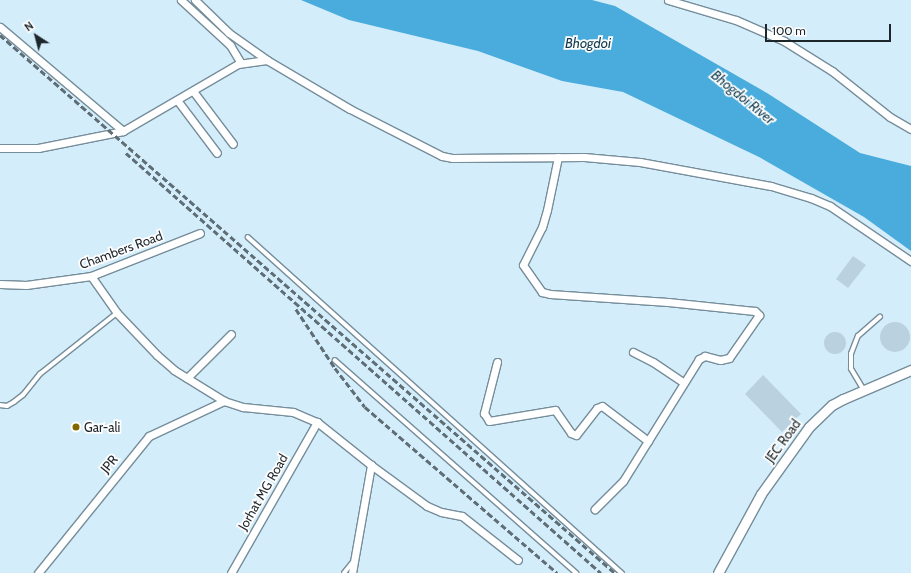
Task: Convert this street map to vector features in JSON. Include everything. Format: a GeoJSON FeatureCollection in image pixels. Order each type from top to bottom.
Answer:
{"type":"FeatureCollection","features":[{"type":"Feature","properties":{"kind":"street"},"geometry":{"type":"LineString","coordinates":[[182,0],[230,45],[241,63]]}},
{"type":"Feature","properties":{"kind":"street"},"geometry":{"type":"LineString","coordinates":[[194,0],[229,33],[267,60],[350,110],[442,156],[452,158],[584,157],[640,162],[771,186],[795,192],[830,206],[911,261]]}},
{"type":"Feature","properties":{"kind":"street"},"geometry":{"type":"LineString","coordinates":[[668,0],[736,20],[784,41],[832,71],[890,117],[911,128]]}},
{"type":"Feature","properties":{"kind":"street"},"geometry":{"type":"LineString","coordinates":[[0,27],[123,131]]}},
{"type":"Feature","properties":{"kind":"street"},"geometry":{"type":"LineString","coordinates":[[0,148],[38,148],[123,131],[241,63],[267,60]]}},
{"type":"Feature","properties":{"kind":"street"},"geometry":{"type":"LineString","coordinates":[[193,91],[234,144]]}},
{"type":"Feature","properties":{"kind":"street"},"geometry":{"type":"LineString","coordinates":[[177,100],[217,153]]}},
{"type":"Feature","properties":{"kind":"street"},"geometry":{"type":"LineString","coordinates":[[558,157],[548,210],[542,227],[523,265],[542,292],[550,294],[668,302],[755,311],[759,315],[729,358],[720,360],[702,357],[697,362],[624,481],[595,509]]}},
{"type":"Feature","properties":{"kind":"street","name":"Chambers Road"},"geometry":{"type":"LineString","coordinates":[[0,284],[26,285],[91,276],[200,232]]}},
{"type":"Feature","properties":{"kind":"street"},"geometry":{"type":"LineString","coordinates":[[91,276],[117,313],[162,360],[188,378],[224,401],[243,407],[298,413],[317,422],[371,465],[432,509],[462,516],[518,560]]}},
{"type":"Feature","properties":{"kind":"street"},"geometry":{"type":"LineString","coordinates":[[188,378],[231,334]]}},
{"type":"Feature","properties":{"kind":"street"},"geometry":{"type":"LineString","coordinates":[[632,352],[656,364],[684,383]]}},
{"type":"Feature","properties":{"kind":"street"},"geometry":{"type":"LineString","coordinates":[[497,362],[484,413],[489,420],[555,410],[571,433],[576,435],[597,408],[602,406],[648,441]]}},
{"type":"Feature","properties":{"kind":"street","name":"JEC Road"},"geometry":{"type":"LineString","coordinates":[[718,573],[761,494],[809,427],[832,405],[911,370]]}},
{"type":"Feature","properties":{"kind":"street","name":"JPR"},"geometry":{"type":"LineString","coordinates":[[38,573],[149,436],[224,401]]}},
{"type":"Feature","properties":{"kind":"street","name":"Jorhat MG Road"},"geometry":{"type":"LineString","coordinates":[[231,573],[317,422]]}},
{"type":"Feature","properties":{"kind":"street"},"geometry":{"type":"LineString","coordinates":[[352,573],[371,465]]}},
{"type":"Feature","properties":{"kind":"lane"},"geometry":{"type":"LineString","coordinates":[[248,237],[622,573]]}},
{"type":"Feature","properties":{"kind":"lane"},"geometry":{"type":"LineString","coordinates":[[0,405],[7,406],[23,395],[40,374],[117,313]]}},
{"type":"Feature","properties":{"kind":"lane"},"geometry":{"type":"LineString","coordinates":[[863,390],[852,369],[851,354],[858,336],[880,317]]}},
{"type":"Feature","properties":{"kind":"lane"},"geometry":{"type":"LineString","coordinates":[[335,360],[577,573]]}},
{"type":"Feature","properties":{"kind":"lane"},"geometry":{"type":"LineString","coordinates":[[344,573],[354,560]]}},
{"type":"Feature","properties":{"kind":"water","name":"Bhogdoi"},"geometry":{"type":"Polygon","coordinates":[[[301,0],[592,0],[615,6],[767,93],[860,153],[911,166],[911,251],[864,217],[759,157],[623,92],[562,81],[478,51],[349,20],[301,0]]]}},
{"type":"Feature","properties":{"kind":"building"},"geometry":{"type":"Polygon","coordinates":[[[853,256],[866,265],[848,288],[836,279],[853,256]]]}},
{"type":"Feature","properties":{"kind":"building"},"geometry":{"type":"Polygon","coordinates":[[[895,322],[901,323],[909,331],[909,343],[901,351],[895,352],[889,351],[881,343],[880,337],[881,331],[889,323],[895,322]]]}},
{"type":"Feature","properties":{"kind":"building"},"geometry":{"type":"Polygon","coordinates":[[[831,332],[839,332],[846,339],[846,347],[839,354],[831,354],[824,347],[824,339],[831,332]]]}},
{"type":"Feature","properties":{"kind":"building"},"geometry":{"type":"Polygon","coordinates":[[[763,375],[801,414],[782,432],[745,394],[763,375]]]}},
{"type":"Feature","properties":{"kind":"railway"},"geometry":{"type":"LineString","coordinates":[[0,35],[615,573]]}},
{"type":"Feature","properties":{"kind":"railway"},"geometry":{"type":"LineString","coordinates":[[126,153],[601,573]]}},
{"type":"Feature","properties":{"kind":"railway"},"geometry":{"type":"LineString","coordinates":[[296,309],[335,368],[365,407],[557,573]]}},
{"type":"Feature","properties":{"kind":"place","name":"Gar-ali"},"geometry":{"type":"Point","coordinates":[76,427]}},
{"type":"Feature","properties":{"kind":"water label","name":"Bhogdoi River"},"geometry":{"type":"Point","coordinates":[743,97]}}]}
